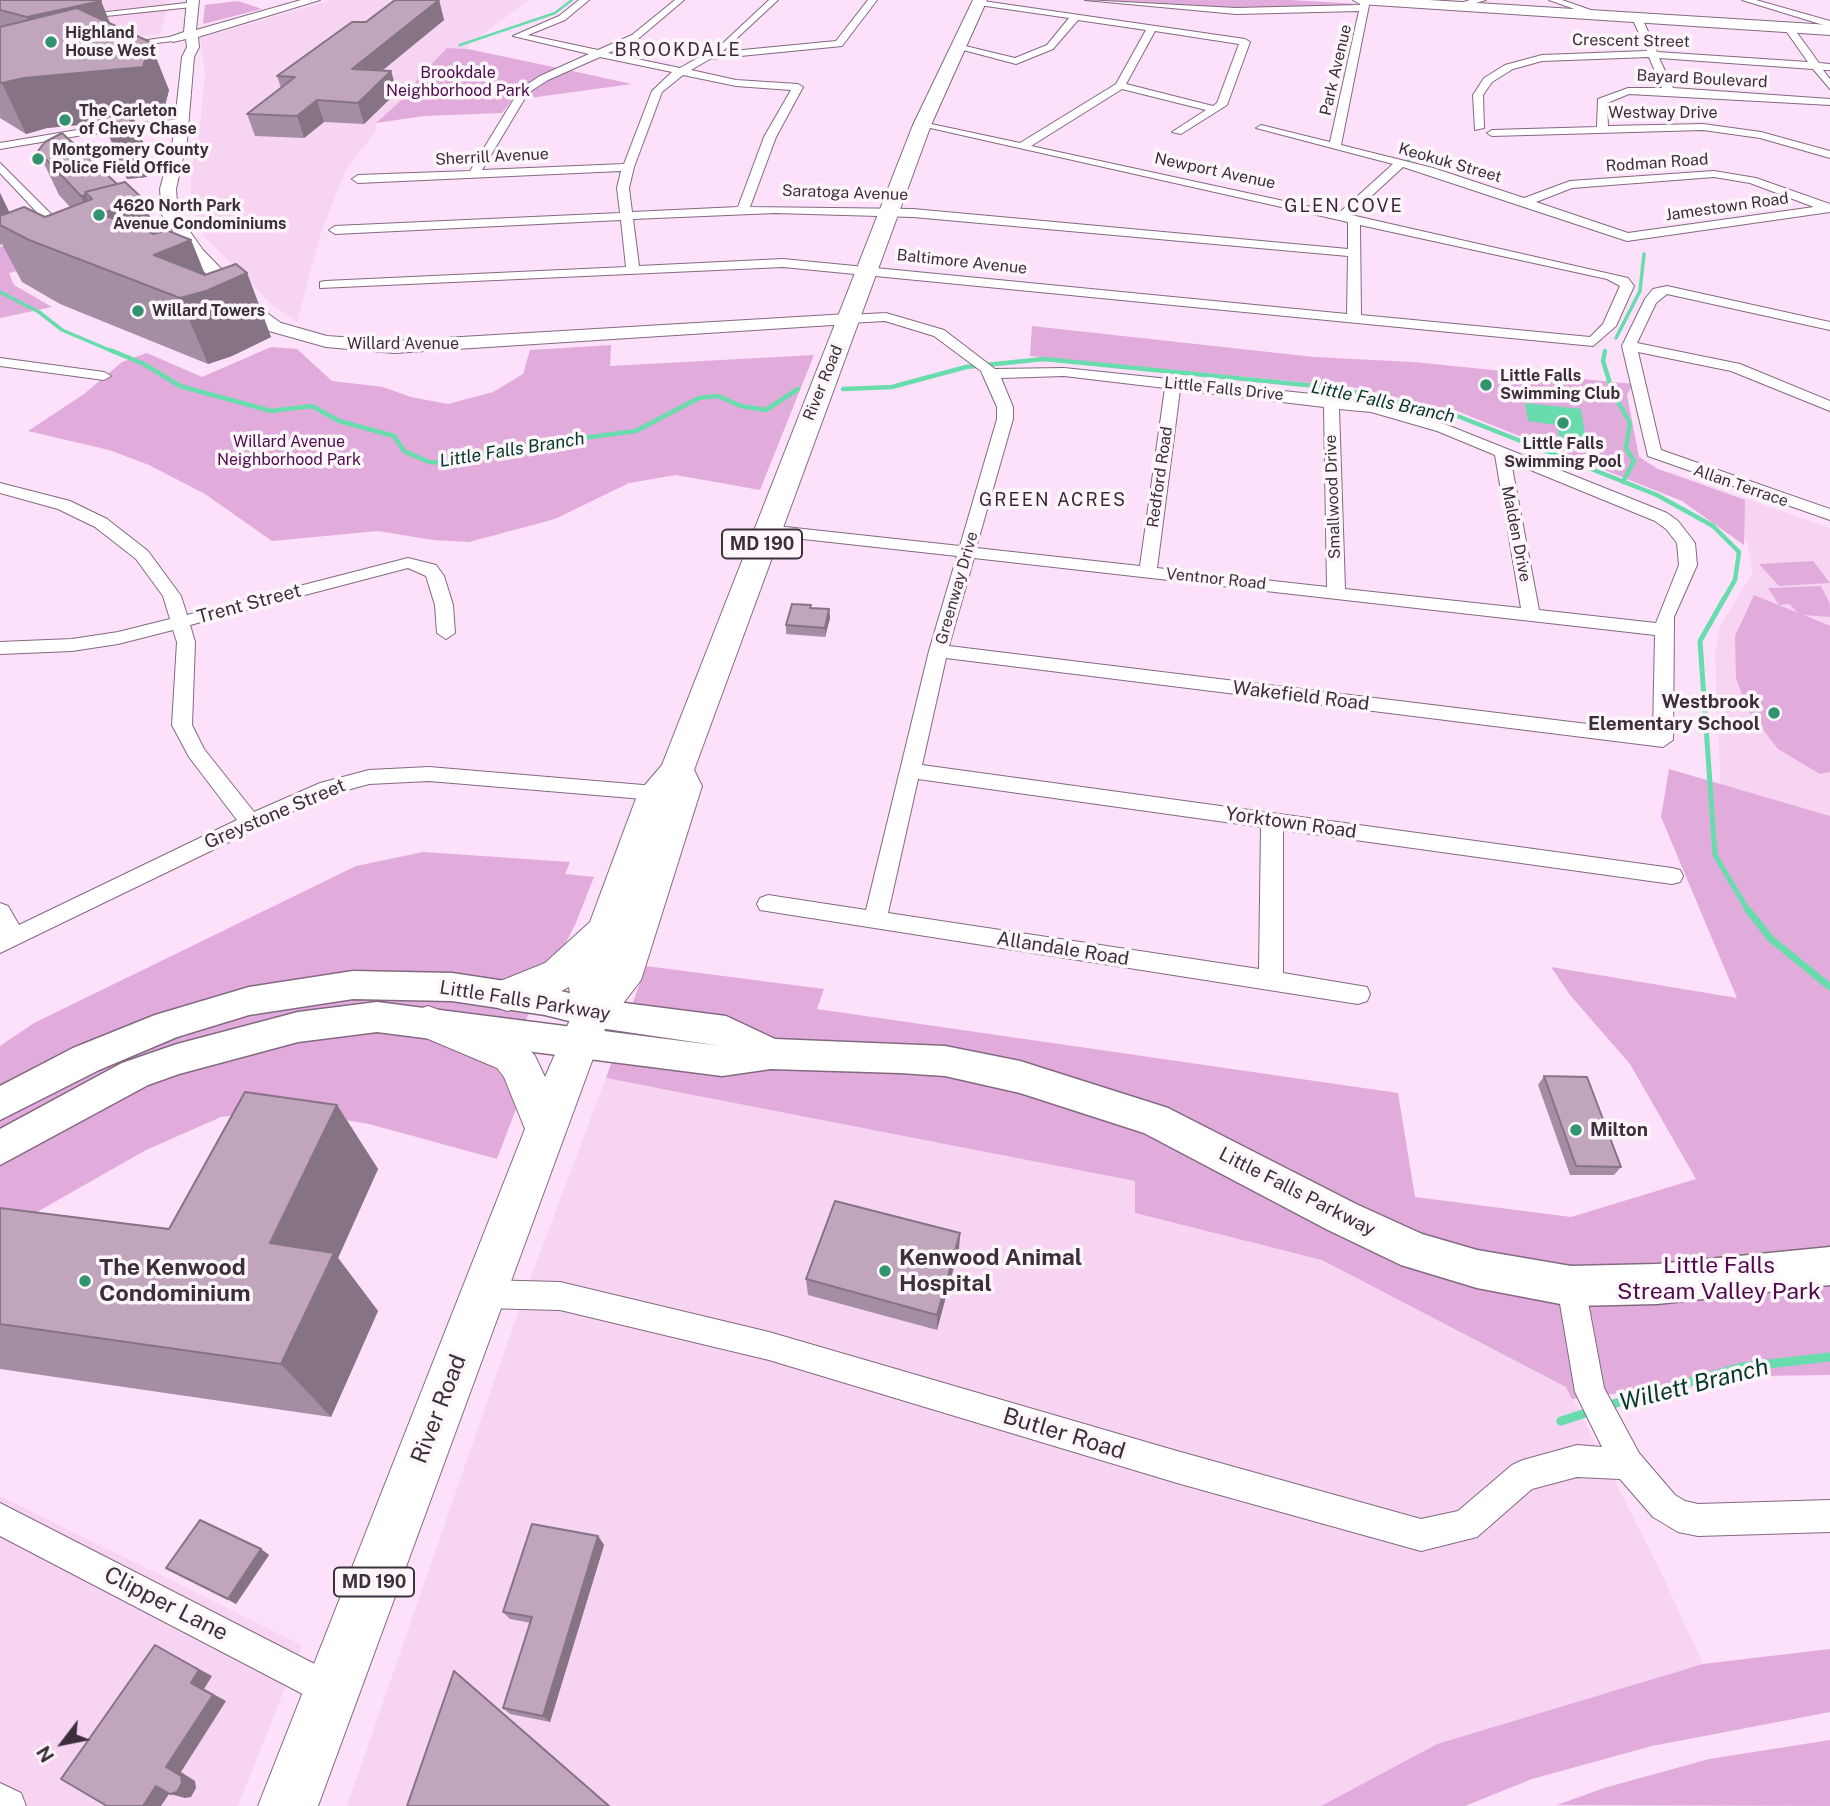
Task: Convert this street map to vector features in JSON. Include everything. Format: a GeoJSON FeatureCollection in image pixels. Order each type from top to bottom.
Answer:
{"type":"FeatureCollection","features":[{"type":"Feature","properties":{"kind":"main road","name":"River Road"},"geometry":{"type":"LineString","coordinates":[[586,1028],[587,981],[609,920],[666,782],[717,672],[767,530],[922,125],[979,1]]}},
{"type":"Feature","properties":{"kind":"main road"},"geometry":{"type":"LineString","coordinates":[[1364,3],[1456,6],[1830,30]]}},
{"type":"Feature","properties":{"kind":"main road","name":"River Road"},"geometry":{"type":"LineString","coordinates":[[288,1806],[586,1028],[622,980],[685,786],[666,782]]}},
{"type":"Feature","properties":{"kind":"main road"},"geometry":{"type":"LineString","coordinates":[[507,995],[534,987],[559,974],[580,955],[609,920]]}},
{"type":"Feature","properties":{"kind":"main road","name":"Little Falls Parkway"},"geometry":{"type":"LineString","coordinates":[[0,1104],[127,1040],[249,1001],[319,989],[387,984],[452,987],[507,995],[586,1028],[625,1051],[722,1061],[771,1054],[945,1061],[1020,1077],[1084,1095],[1155,1120],[1342,1217],[1416,1251],[1477,1269],[1571,1286],[1657,1284],[1830,1266]]}},
{"type":"Feature","properties":{"kind":"main road","name":"Little Falls Parkway"},"geometry":{"type":"LineString","coordinates":[[0,1148],[135,1074],[218,1046],[338,1021],[377,1017],[428,1022],[586,1028]]}},
{"type":"Feature","properties":{"kind":"main road"},"geometry":{"type":"LineString","coordinates":[[428,1022],[511,1056],[522,1068],[546,1129]]}},
{"type":"Feature","properties":{"kind":"street"},"geometry":{"type":"LineString","coordinates":[[103,48],[191,35],[314,0]]}},
{"type":"Feature","properties":{"kind":"street"},"geometry":{"type":"LineString","coordinates":[[585,0],[562,18],[518,36],[757,86],[799,88],[770,137],[743,209]]}},
{"type":"Feature","properties":{"kind":"street"},"geometry":{"type":"LineString","coordinates":[[474,173],[524,91],[544,78],[635,37],[680,0]]}},
{"type":"Feature","properties":{"kind":"street"},"geometry":{"type":"LineString","coordinates":[[632,269],[623,188],[628,167],[657,91],[681,71],[710,56],[737,37],[774,0]]}},
{"type":"Feature","properties":{"kind":"street"},"geometry":{"type":"LineString","coordinates":[[710,56],[839,44],[873,0]]}},
{"type":"Feature","properties":{"kind":"street"},"geometry":{"type":"LineString","coordinates":[[1089,0],[1236,11],[1364,3]]}},
{"type":"Feature","properties":{"kind":"street"},"geometry":{"type":"LineString","coordinates":[[1456,6],[1482,0]]}},
{"type":"Feature","properties":{"kind":"street"},"geometry":{"type":"LineString","coordinates":[[1553,0],[1603,16]]}},
{"type":"Feature","properties":{"kind":"street"},"geometry":{"type":"LineString","coordinates":[[1746,0],[1830,24]]}},
{"type":"Feature","properties":{"kind":"street"},"geometry":{"type":"LineString","coordinates":[[979,1],[1245,42],[1222,105],[1177,132]]}},
{"type":"Feature","properties":{"kind":"street"},"geometry":{"type":"LineString","coordinates":[[178,2],[173,37],[188,57]]}},
{"type":"Feature","properties":{"kind":"street"},"geometry":{"type":"LineString","coordinates":[[68,18],[192,2]]}},
{"type":"Feature","properties":{"kind":"street","name":"Willard Avenue"},"geometry":{"type":"LineString","coordinates":[[192,2],[193,47],[188,57],[182,122],[167,190],[170,215],[174,232],[263,319],[292,333],[337,343],[421,346],[848,320]]}},
{"type":"Feature","properties":{"kind":"street","name":"Park Avenue"},"geometry":{"type":"LineString","coordinates":[[1335,147],[1364,3]]}},
{"type":"Feature","properties":{"kind":"street"},"geometry":{"type":"LineString","coordinates":[[957,47],[1016,61],[1050,47],[1075,17]]}},
{"type":"Feature","properties":{"kind":"street"},"geometry":{"type":"LineString","coordinates":[[1637,18],[1669,91]]}},
{"type":"Feature","properties":{"kind":"street"},"geometry":{"type":"LineString","coordinates":[[1023,146],[1120,86],[1152,28]]}},
{"type":"Feature","properties":{"kind":"street"},"geometry":{"type":"LineString","coordinates":[[1789,28],[1830,86]]}},
{"type":"Feature","properties":{"kind":"street","name":"Crescent Street"},"geometry":{"type":"LineString","coordinates":[[1471,132],[1478,94],[1488,80],[1499,71],[1556,56],[1653,55],[1830,67]]}},
{"type":"Feature","properties":{"kind":"street"},"geometry":{"type":"LineString","coordinates":[[1120,86],[1213,109]]}},
{"type":"Feature","properties":{"kind":"street","name":"Bayard Boulevard"},"geometry":{"type":"LineString","coordinates":[[1603,129],[1600,106],[1608,97],[1639,90],[1830,102]]}},
{"type":"Feature","properties":{"kind":"street"},"geometry":{"type":"LineString","coordinates":[[0,146],[83,132],[182,122]]}},
{"type":"Feature","properties":{"kind":"street","name":"Newport Avenue"},"geometry":{"type":"LineString","coordinates":[[922,125],[1623,281],[1627,286],[1619,308],[1609,327],[1593,342]]}},
{"type":"Feature","properties":{"kind":"street","name":"Westway Drive"},"geometry":{"type":"LineString","coordinates":[[1471,132],[1487,139],[1493,136],[1492,133],[1677,126],[1733,130],[1786,141],[1830,155]]}},
{"type":"Feature","properties":{"kind":"street","name":"Keokuk Street"},"geometry":{"type":"LineString","coordinates":[[1261,128],[1429,170],[1627,237]]}},
{"type":"Feature","properties":{"kind":"street"},"geometry":{"type":"LineString","coordinates":[[1354,319],[1354,253],[1348,218],[1400,164]]}},
{"type":"Feature","properties":{"kind":"street"},"geometry":{"type":"LineString","coordinates":[[0,166],[77,248]]}},
{"type":"Feature","properties":{"kind":"street","name":"Sherrill Avenue"},"geometry":{"type":"LineString","coordinates":[[358,179],[628,167]]}},
{"type":"Feature","properties":{"kind":"street","name":"Rodman Road"},"geometry":{"type":"LineString","coordinates":[[1525,202],[1578,184],[1714,174],[1752,180],[1830,208]]}},
{"type":"Feature","properties":{"kind":"street","name":"Jamestown Road"},"geometry":{"type":"LineString","coordinates":[[1627,237],[1830,208]]}},
{"type":"Feature","properties":{"kind":"street","name":"Saratoga Avenue"},"geometry":{"type":"LineString","coordinates":[[335,230],[743,209],[889,212],[1354,253]]}},
{"type":"Feature","properties":{"kind":"street","name":"Baltimore Avenue"},"geometry":{"type":"LineString","coordinates":[[325,285],[762,263],[867,270],[1593,342]]}},
{"type":"Feature","properties":{"kind":"street"},"geometry":{"type":"LineString","coordinates":[[1654,453],[1629,346],[1650,302],[1658,292],[1667,290],[1830,326]]}},
{"type":"Feature","properties":{"kind":"street"},"geometry":{"type":"LineString","coordinates":[[848,320],[886,317],[918,325],[939,333],[986,368]]}},
{"type":"Feature","properties":{"kind":"street"},"geometry":{"type":"LineString","coordinates":[[1629,346],[1735,367],[1830,406]]}},
{"type":"Feature","properties":{"kind":"street"},"geometry":{"type":"LineString","coordinates":[[0,362],[104,376]]}},
{"type":"Feature","properties":{"kind":"street","name":"Little Falls Drive"},"geometry":{"type":"LineString","coordinates":[[986,368],[1064,372],[1331,401],[1411,418],[1661,517],[1672,525],[1686,543],[1688,565],[1665,617],[1663,740]]}},
{"type":"Feature","properties":{"kind":"street","name":"Greenway Drive"},"geometry":{"type":"LineString","coordinates":[[875,920],[939,651],[1005,419],[1002,394],[986,368]]}},
{"type":"Feature","properties":{"kind":"street","name":"Redford Road"},"geometry":{"type":"LineString","coordinates":[[1148,571],[1173,384]]}},
{"type":"Feature","properties":{"kind":"street","name":"Smallwood Drive"},"geometry":{"type":"LineString","coordinates":[[1331,401],[1336,592]]}},
{"type":"Feature","properties":{"kind":"street","name":"Malden Drive"},"geometry":{"type":"LineString","coordinates":[[1503,453],[1531,615]]}},
{"type":"Feature","properties":{"kind":"street","name":"Allan Terrace"},"geometry":{"type":"LineString","coordinates":[[1654,453],[1830,515]]}},
{"type":"Feature","properties":{"kind":"street"},"geometry":{"type":"LineString","coordinates":[[0,488],[64,505],[107,526],[155,570],[172,596],[186,642],[182,725],[196,752],[250,822]]}},
{"type":"Feature","properties":{"kind":"street","name":"Ventnor Road"},"geometry":{"type":"LineString","coordinates":[[767,530],[1665,629]]}},
{"type":"Feature","properties":{"kind":"street","name":"Trent Street"},"geometry":{"type":"LineString","coordinates":[[0,648],[72,645],[180,623],[408,563],[430,569],[435,576],[444,605],[446,633]]}},
{"type":"Feature","properties":{"kind":"street","name":"Wakefield Road"},"geometry":{"type":"LineString","coordinates":[[939,651],[1663,740]]}},
{"type":"Feature","properties":{"kind":"street","name":"Yorktown Road"},"geometry":{"type":"LineString","coordinates":[[911,771],[1672,876]]}},
{"type":"Feature","properties":{"kind":"street","name":"Greystone Street"},"geometry":{"type":"LineString","coordinates":[[7,940],[250,822],[327,788],[388,774],[666,782]]}},
{"type":"Feature","properties":{"kind":"street"},"geometry":{"type":"LineString","coordinates":[[1271,981],[1272,821]]}},
{"type":"Feature","properties":{"kind":"street","name":"Allandale Road"},"geometry":{"type":"LineString","coordinates":[[768,904],[1358,994]]}},
{"type":"Feature","properties":{"kind":"street"},"geometry":{"type":"LineString","coordinates":[[0,912],[7,940]]}},
{"type":"Feature","properties":{"kind":"street"},"geometry":{"type":"LineString","coordinates":[[1571,1286],[1590,1392],[1628,1464],[1664,1506],[1678,1516],[1698,1520],[1830,1516]]}},
{"type":"Feature","properties":{"kind":"street","name":"Butler Road"},"geometry":{"type":"LineString","coordinates":[[483,1294],[560,1296],[769,1346],[1177,1467],[1421,1535],[1466,1526],[1523,1476],[1577,1461],[1628,1464]]}},
{"type":"Feature","properties":{"kind":"street","name":"Clipper Lane"},"geometry":{"type":"LineString","coordinates":[[0,1519],[332,1691]]}},
{"type":"Feature","properties":{"kind":"street"},"geometry":{"type":"LineString","coordinates":[[0,1801],[8,1806]]}},
{"type":"Feature","properties":{"kind":"shaded area"},"geometry":{"type":"Polygon","coordinates":[[[0,0],[170,0],[160,34],[127,38],[0,0]]]}},
{"type":"Feature","properties":{"kind":"shaded area"},"geometry":{"type":"Polygon","coordinates":[[[332,0],[529,0],[469,44],[468,49],[447,48],[418,78],[410,92],[376,123],[376,131],[346,169],[320,236],[297,322],[272,305],[204,236],[191,205],[191,168],[199,137],[205,72],[200,38],[332,0]]]}},
{"type":"Feature","properties":{"kind":"shaded area","name":"Little Falls Swimming Pool"},"geometry":{"type":"Polygon","coordinates":[[[1525,403],[1581,409],[1586,440],[1559,437],[1557,425],[1528,421],[1525,403]]]}},
{"type":"Feature","properties":{"kind":"shaded area","name":"Westbrook Elementary School"},"geometry":{"type":"Polygon","coordinates":[[[1667,471],[1830,528],[1830,973],[1723,846],[1715,652],[1720,626],[1753,572],[1747,541],[1694,508],[1667,471]]]}},
{"type":"Feature","properties":{"kind":"shaded area"},"geometry":{"type":"Polygon","coordinates":[[[606,1078],[1135,1181],[1135,1213],[1322,1260],[1567,1387],[1660,1570],[1703,1664],[1437,1744],[1321,1806],[347,1806],[524,1295],[606,1078]]]}},
{"type":"Feature","properties":{"kind":"shaded area"},"geometry":{"type":"Polygon","coordinates":[[[0,1496],[302,1645],[238,1806],[0,1806],[0,1496]]]}},
{"type":"Feature","properties":{"kind":"green space"},"geometry":{"type":"Polygon","coordinates":[[[1100,0],[1291,0],[1360,4],[1297,10],[1176,7],[1100,0]]]}},
{"type":"Feature","properties":{"kind":"green space"},"geometry":{"type":"Polygon","coordinates":[[[238,1],[262,9],[203,24],[205,5],[238,1]]]}},
{"type":"Feature","properties":{"kind":"green space","name":"Brookdale Neighborhood Park"},"geometry":{"type":"Polygon","coordinates":[[[447,48],[468,49],[558,68],[520,89],[502,113],[424,116],[376,123],[410,92],[418,78],[447,48]]]}},
{"type":"Feature","properties":{"kind":"green space","name":"Brookdale Neighborhood Park"},"geometry":{"type":"Polygon","coordinates":[[[568,70],[632,84],[522,99],[541,83],[568,70]]]}},
{"type":"Feature","properties":{"kind":"green space"},"geometry":{"type":"Polygon","coordinates":[[[42,236],[66,259],[9,273],[14,285],[52,307],[0,318],[0,247],[42,236]]]}},
{"type":"Feature","properties":{"kind":"green space","name":"Little Falls Swimming Club"},"geometry":{"type":"Polygon","coordinates":[[[1032,326],[1314,357],[1413,362],[1633,384],[1627,395],[1639,457],[1658,469],[1745,500],[1744,545],[1682,501],[1457,411],[1352,387],[1030,356],[1032,326]]]}},
{"type":"Feature","properties":{"kind":"green space","name":"Willard Avenue Neighborhood Park"},"geometry":{"type":"Polygon","coordinates":[[[611,345],[610,366],[814,355],[760,490],[676,475],[629,483],[555,519],[469,542],[433,540],[378,531],[272,541],[205,494],[149,465],[109,450],[28,431],[84,394],[122,362],[147,353],[202,377],[271,347],[297,349],[332,381],[383,387],[411,397],[448,404],[493,392],[523,374],[530,350],[611,345]]]}},
{"type":"Feature","properties":{"kind":"green space"},"geometry":{"type":"Polygon","coordinates":[[[1813,561],[1830,583],[1779,586],[1759,564],[1813,561]]]}},
{"type":"Feature","properties":{"kind":"green space"},"geometry":{"type":"Polygon","coordinates":[[[1821,586],[1830,604],[1830,617],[1804,615],[1830,626],[1830,772],[1820,774],[1778,749],[1747,709],[1736,678],[1735,636],[1754,595],[1798,613],[1789,604],[1779,605],[1768,588],[1821,586]]]}},
{"type":"Feature","properties":{"kind":"green space","name":"Little Falls Stream Valley Park"},"geometry":{"type":"Polygon","coordinates":[[[1669,769],[1830,816],[1830,1375],[1756,1376],[1572,1399],[1566,1387],[1322,1260],[1135,1213],[1135,1181],[606,1078],[646,966],[824,989],[817,1009],[1398,1093],[1415,1197],[1571,1217],[1696,1179],[1630,1064],[1570,995],[1551,967],[1737,998],[1661,817],[1669,769]]]}},
{"type":"Feature","properties":{"kind":"green space"},"geometry":{"type":"Polygon","coordinates":[[[423,852],[570,862],[565,874],[594,877],[575,925],[507,1056],[519,1101],[497,1159],[369,1124],[282,1109],[221,1117],[146,1150],[0,1233],[0,1046],[34,1023],[356,866],[423,852]]]}},
{"type":"Feature","properties":{"kind":"green space"},"geometry":{"type":"Polygon","coordinates":[[[1830,1649],[1830,1712],[1652,1746],[1532,1779],[1465,1806],[1321,1806],[1437,1744],[1703,1664],[1830,1649]]]}},
{"type":"Feature","properties":{"kind":"green space"},"geometry":{"type":"Polygon","coordinates":[[[1830,1740],[1830,1806],[1557,1805],[1604,1788],[1709,1759],[1830,1740]]]}},
{"type":"Feature","properties":{"kind":"building"},"geometry":{"type":"Polygon","coordinates":[[[0,0],[101,1],[27,17],[0,10],[0,0]]]}},
{"type":"Feature","properties":{"kind":"building"},"geometry":{"type":"Polygon","coordinates":[[[395,0],[439,0],[352,69],[391,71],[358,103],[317,100],[297,116],[247,114],[295,77],[277,76],[352,22],[366,22],[395,0]]]}},
{"type":"Feature","properties":{"kind":"building"},"geometry":{"type":"Polygon","coordinates":[[[77,8],[150,42],[143,67],[0,82],[0,27],[77,8]]]}},
{"type":"Feature","properties":{"kind":"building"},"geometry":{"type":"Polygon","coordinates":[[[131,113],[129,134],[109,136],[114,115],[131,113]]]}},
{"type":"Feature","properties":{"kind":"building"},"geometry":{"type":"Polygon","coordinates":[[[62,133],[117,184],[85,192],[86,195],[81,196],[38,151],[45,142],[62,133]]]}},
{"type":"Feature","properties":{"kind":"building"},"geometry":{"type":"Polygon","coordinates":[[[125,182],[142,198],[101,214],[154,234],[166,230],[191,240],[154,255],[205,275],[236,264],[247,273],[206,291],[180,298],[29,240],[0,225],[0,216],[24,207],[45,217],[92,199],[85,192],[125,182]]]}},
{"type":"Feature","properties":{"kind":"building"},"geometry":{"type":"Polygon","coordinates":[[[792,604],[829,609],[825,628],[786,625],[792,604]]]}},
{"type":"Feature","properties":{"kind":"building","name":"Milton"},"geometry":{"type":"Polygon","coordinates":[[[1544,1076],[1587,1077],[1621,1167],[1576,1166],[1544,1076]]]}},
{"type":"Feature","properties":{"kind":"building"},"geometry":{"type":"Polygon","coordinates":[[[245,1092],[337,1105],[270,1243],[334,1253],[281,1364],[0,1324],[0,1208],[169,1229],[245,1092]]]}},
{"type":"Feature","properties":{"kind":"building","name":"Kenwood Animal Hospital"},"geometry":{"type":"Polygon","coordinates":[[[835,1201],[960,1233],[937,1315],[806,1279],[835,1201]]]}},
{"type":"Feature","properties":{"kind":"building"},"geometry":{"type":"Polygon","coordinates":[[[200,1520],[261,1549],[228,1599],[166,1568],[200,1520]]]}},
{"type":"Feature","properties":{"kind":"building"},"geometry":{"type":"Polygon","coordinates":[[[532,1524],[598,1536],[543,1716],[503,1708],[532,1617],[503,1612],[532,1524]]]}},
{"type":"Feature","properties":{"kind":"building"},"geometry":{"type":"Polygon","coordinates":[[[155,1645],[199,1670],[191,1683],[213,1695],[166,1767],[181,1776],[182,1783],[177,1792],[170,1794],[156,1786],[143,1806],[107,1806],[61,1779],[155,1645]]]}},
{"type":"Feature","properties":{"kind":"building"},"geometry":{"type":"Polygon","coordinates":[[[454,1671],[609,1806],[407,1806],[454,1671]]]}},
{"type":"Feature","properties":{"kind":"waterway"},"geometry":{"type":"LineString","coordinates":[[460,45],[555,13],[572,0]]}},
{"type":"Feature","properties":{"kind":"waterway"},"geometry":{"type":"LineString","coordinates":[[1407,162],[1416,154],[1414,156]]}},
{"type":"Feature","properties":{"kind":"waterway"},"geometry":{"type":"LineString","coordinates":[[1616,338],[1640,291],[1644,254]]}},
{"type":"Feature","properties":{"kind":"waterway","name":"Little Falls Branch"},"geometry":{"type":"LineString","coordinates":[[0,292],[39,312],[62,330],[114,352]]}},
{"type":"Feature","properties":{"kind":"waterway","name":"Little Falls Branch"},"geometry":{"type":"LineString","coordinates":[[110,350],[144,364],[180,386],[271,411],[312,406],[339,421],[394,436],[404,451],[429,462],[446,463],[515,447],[636,431],[699,398],[718,396],[741,406],[766,410],[798,389]]}},
{"type":"Feature","properties":{"kind":"waterway"},"geometry":{"type":"LineString","coordinates":[[1605,351],[1603,361],[1613,393],[1630,423],[1626,448],[1634,461],[1623,482]]}},
{"type":"Feature","properties":{"kind":"waterway","name":"Little Falls Branch"},"geometry":{"type":"LineString","coordinates":[[843,389],[892,387],[966,367],[1044,359],[1336,388],[1455,415],[1623,482]]}},
{"type":"Feature","properties":{"kind":"waterway","name":"Little Falls Branch"},"geometry":{"type":"LineString","coordinates":[[1623,482],[1657,495],[1713,526],[1739,552],[1735,580],[1724,599]]}},
{"type":"Feature","properties":{"kind":"waterway","name":"Little Falls Branch"},"geometry":{"type":"LineString","coordinates":[[1725,597],[1700,641],[1715,855],[1749,912]]}},
{"type":"Feature","properties":{"kind":"waterway","name":"Little Falls Branch"},"geometry":{"type":"LineString","coordinates":[[1748,910],[1771,939],[1830,987]]}},
{"type":"Feature","properties":{"kind":"waterway","name":"Willett Branch"},"geometry":{"type":"LineString","coordinates":[[1606,1406],[1742,1367],[1830,1357]]}},
{"type":"Feature","properties":{"kind":"waterway","name":"Willett Branch"},"geometry":{"type":"LineString","coordinates":[[1561,1421],[1592,1411]]}},
{"type":"Feature","properties":{"kind":"place","name":"Highland House West"},"geometry":{"type":"Point","coordinates":[51,42]}},
{"type":"Feature","properties":{"kind":"place","name":"The Carleton of Chevy Chase"},"geometry":{"type":"Point","coordinates":[65,120]}},
{"type":"Feature","properties":{"kind":"place","name":"Montgomery County Police Field Office"},"geometry":{"type":"Point","coordinates":[38,159]}},
{"type":"Feature","properties":{"kind":"place","name":"4620 North Park Avenue Condominiums"},"geometry":{"type":"Point","coordinates":[99,215]}},
{"type":"Feature","properties":{"kind":"place","name":"Willard Towers"},"geometry":{"type":"Point","coordinates":[138,311]}},
{"type":"Feature","properties":{"kind":"place","name":"Little Falls Swimming Club"},"geometry":{"type":"Point","coordinates":[1486,385]}},
{"type":"Feature","properties":{"kind":"place","name":"Little Falls Swimming Pool"},"geometry":{"type":"Point","coordinates":[1563,423]}},
{"type":"Feature","properties":{"kind":"place","name":"Westbrook Elementary School"},"geometry":{"type":"Point","coordinates":[1774,713]}},
{"type":"Feature","properties":{"kind":"place","name":"Milton"},"geometry":{"type":"Point","coordinates":[1576,1130]}},
{"type":"Feature","properties":{"kind":"place","name":"Kenwood Animal Hospital"},"geometry":{"type":"Point","coordinates":[885,1271]}},
{"type":"Feature","properties":{"kind":"place","name":"The Kenwood Condominium"},"geometry":{"type":"Point","coordinates":[85,1281]}},
{"type":"Feature","properties":{"kind":"district","name":"BROOKDALE"},"geometry":{"type":"Point","coordinates":[678,50]}},
{"type":"Feature","properties":{"kind":"district","name":"GLEN COVE"},"geometry":{"type":"Point","coordinates":[1344,206]}},
{"type":"Feature","properties":{"kind":"district","name":"GREEN ACRES"},"geometry":{"type":"Point","coordinates":[1053,500]}}]}
